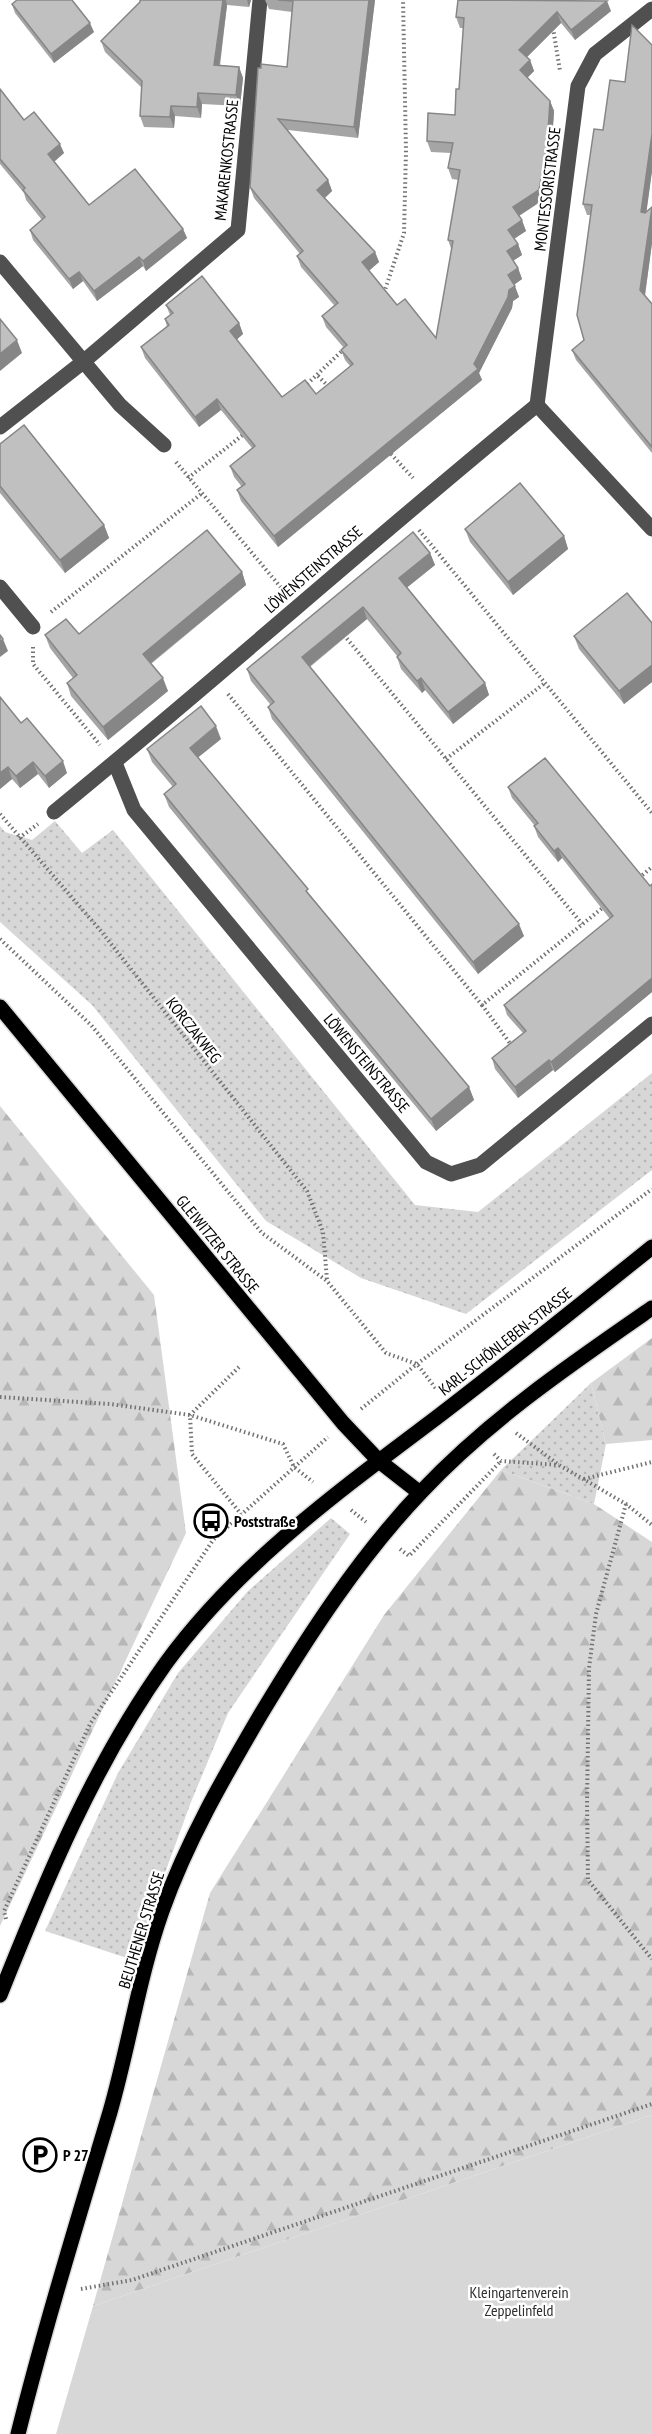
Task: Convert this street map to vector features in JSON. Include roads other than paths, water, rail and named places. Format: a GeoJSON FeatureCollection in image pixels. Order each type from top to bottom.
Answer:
{"type":"FeatureCollection","features":[{"type":"Feature","properties":{"kind":"main road","name":"GLEIWITZER STRASSE"},"geometry":{"type":"LineString","coordinates":[[0,1007],[343,1424],[379,1461],[420,1493]]}},
{"type":"Feature","properties":{"kind":"main road","name":"KARL-SCHÖNLEBEN-STRASSE"},"geometry":{"type":"LineString","coordinates":[[379,1461],[652,1247]]}},
{"type":"Feature","properties":{"kind":"main road"},"geometry":{"type":"LineString","coordinates":[[420,1493],[499,1419],[561,1371],[652,1308]]}},
{"type":"Feature","properties":{"kind":"main road"},"geometry":{"type":"LineString","coordinates":[[0,1995],[81,1807],[118,1736],[167,1662],[243,1574],[332,1497],[379,1461]]}},
{"type":"Feature","properties":{"kind":"main road","name":"BEUTHENER STRASSE"},"geometry":{"type":"LineString","coordinates":[[18,2434],[54,2295],[117,2088],[157,1928],[176,1875],[194,1835],[247,1738],[295,1659],[366,1558],[420,1493]]}},
{"type":"Feature","properties":{"kind":"street","name":"MAKARENKOSTRASSE"},"geometry":{"type":"LineString","coordinates":[[0,427],[83,362],[238,230],[260,0]]}},
{"type":"Feature","properties":{"kind":"street","name":"MONTESSORISTRASSE"},"geometry":{"type":"LineString","coordinates":[[537,405],[578,86],[595,54],[652,9]]}},
{"type":"Feature","properties":{"kind":"street"},"geometry":{"type":"LineString","coordinates":[[0,262],[120,405],[164,445]]}},
{"type":"Feature","properties":{"kind":"street"},"geometry":{"type":"LineString","coordinates":[[537,405],[652,529]]}},
{"type":"Feature","properties":{"kind":"street","name":"LÖWENSTEINSTRASSE"},"geometry":{"type":"LineString","coordinates":[[54,812],[115,763],[427,495],[537,405]]}},
{"type":"Feature","properties":{"kind":"street"},"geometry":{"type":"LineString","coordinates":[[0,587],[33,627]]}},
{"type":"Feature","properties":{"kind":"street","name":"LÖWENSTEINSTRASSE"},"geometry":{"type":"LineString","coordinates":[[115,763],[134,810],[426,1162],[451,1174],[480,1166],[652,1024]]}},
{"type":"Feature","properties":{"kind":"place","name":"Poststraße"},"geometry":{"type":"Point","coordinates":[211,1521]}},
{"type":"Feature","properties":{"kind":"place","name":"P 27"},"geometry":{"type":"Point","coordinates":[40,2155]}},
{"type":"Feature","properties":{"kind":"park label","name":"Kleingartenverein Zeppelinfeld"},"geometry":{"type":"Point","coordinates":[519,2301]}}]}
